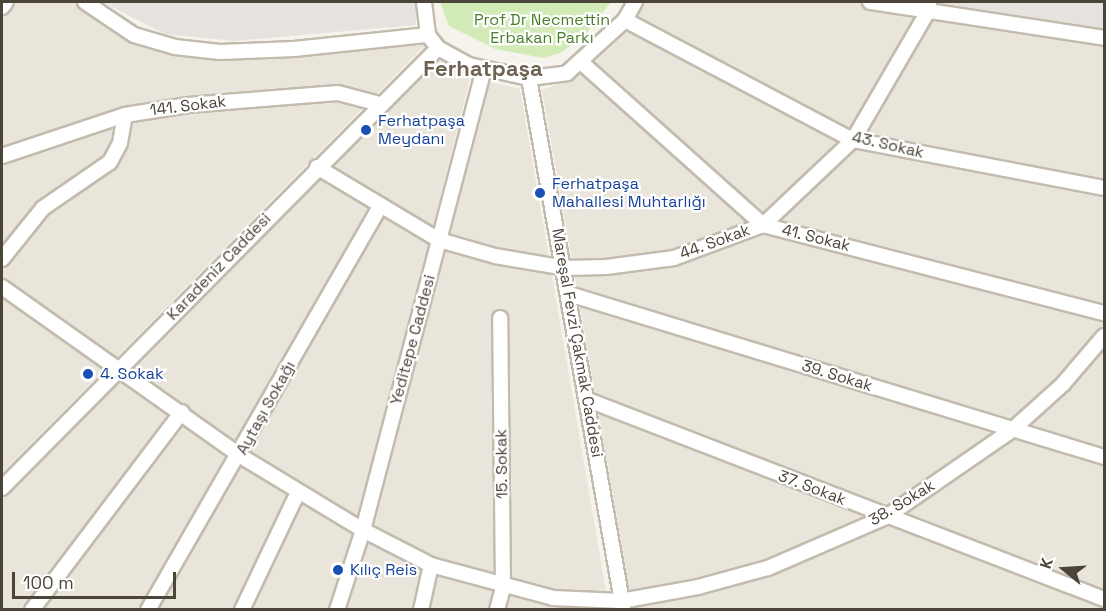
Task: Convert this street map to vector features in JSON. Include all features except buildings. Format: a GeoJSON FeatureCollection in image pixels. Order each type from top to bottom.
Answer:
{"type":"FeatureCollection","features":[{"type":"Feature","properties":{"kind":"street"},"geometry":{"type":"LineString","coordinates":[[2,7],[6,2]]}},
{"type":"Feature","properties":{"kind":"street"},"geometry":{"type":"LineString","coordinates":[[85,2],[134,35],[175,47],[220,52],[294,49],[428,35]]}},
{"type":"Feature","properties":{"kind":"street"},"geometry":{"type":"LineString","coordinates":[[424,2],[428,35],[438,48],[484,69],[529,78],[567,73],[582,63],[625,20],[635,2]]}},
{"type":"Feature","properties":{"kind":"street"},"geometry":{"type":"LineString","coordinates":[[870,2],[929,6],[1104,38]]}},
{"type":"Feature","properties":{"kind":"street","name":"44. Sokak"},"geometry":{"type":"LineString","coordinates":[[317,167],[439,240],[495,256],[565,268],[606,267],[674,258],[763,225],[853,140],[929,6]]}},
{"type":"Feature","properties":{"kind":"street","name":"43. Sokak"},"geometry":{"type":"LineString","coordinates":[[625,20],[853,140],[1104,188]]}},
{"type":"Feature","properties":{"kind":"street","name":"Karadeniz Caddesi"},"geometry":{"type":"LineString","coordinates":[[2,488],[317,167],[438,48]]}},
{"type":"Feature","properties":{"kind":"street","name":"41. Sokak"},"geometry":{"type":"LineString","coordinates":[[582,63],[763,225],[1104,313]]}},
{"type":"Feature","properties":{"kind":"street","name":"Yeditepe Caddesi"},"geometry":{"type":"LineString","coordinates":[[337,609],[363,530],[484,69]]}},
{"type":"Feature","properties":{"kind":"street","name":"Mareşal Fevzi Çakmak Caddesi"},"geometry":{"type":"LineString","coordinates":[[529,78],[565,268],[622,605]]}},
{"type":"Feature","properties":{"kind":"street","name":"141. Sokak"},"geometry":{"type":"LineString","coordinates":[[2,156],[125,115],[279,95],[338,93],[380,104]]}},
{"type":"Feature","properties":{"kind":"street"},"geometry":{"type":"LineString","coordinates":[[2,259],[42,208],[110,162],[120,143],[125,115]]}},
{"type":"Feature","properties":{"kind":"street","name":"Aytaşı Sokağı"},"geometry":{"type":"LineString","coordinates":[[148,609],[240,455],[381,205]]}},
{"type":"Feature","properties":{"kind":"street"},"geometry":{"type":"LineString","coordinates":[[2,287],[121,368],[240,455],[363,530],[430,565],[553,604],[622,605],[643,609]]}},
{"type":"Feature","properties":{"kind":"street","name":"39. Sokak"},"geometry":{"type":"LineString","coordinates":[[569,294],[1104,457]]}},
{"type":"Feature","properties":{"kind":"street","name":"15. Sokak"},"geometry":{"type":"LineString","coordinates":[[497,609],[503,588],[500,318]]}},
{"type":"Feature","properties":{"kind":"street","name":"38. Sokak"},"geometry":{"type":"LineString","coordinates":[[622,605],[768,568],[886,517],[1012,429],[1063,384],[1104,336]]}},
{"type":"Feature","properties":{"kind":"street","name":"37. Sokak"},"geometry":{"type":"LineString","coordinates":[[588,400],[886,517],[1104,599]]}},
{"type":"Feature","properties":{"kind":"street"},"geometry":{"type":"LineString","coordinates":[[32,609],[182,412]]}},
{"type":"Feature","properties":{"kind":"street"},"geometry":{"type":"LineString","coordinates":[[242,609],[298,492]]}},
{"type":"Feature","properties":{"kind":"street"},"geometry":{"type":"LineString","coordinates":[[421,609],[430,565]]}},
{"type":"Feature","properties":{"kind":"shaded area"},"geometry":{"type":"Polygon","coordinates":[[[2,2],[74,2],[140,46],[223,59],[425,45],[2,473],[2,2]]]}},
{"type":"Feature","properties":{"kind":"shaded area"},"geometry":{"type":"Polygon","coordinates":[[[103,2],[417,2],[416,25],[234,41],[165,34],[103,2]]]}},
{"type":"Feature","properties":{"kind":"shaded area"},"geometry":{"type":"Polygon","coordinates":[[[643,2],[930,2],[1104,28],[1104,609],[633,609],[542,90],[579,77],[624,35],[643,2]]]}},
{"type":"Feature","properties":{"kind":"shaded area"},"geometry":{"type":"Polygon","coordinates":[[[930,2],[1104,2],[1104,28],[930,2]]]}},
{"type":"Feature","properties":{"kind":"shaded area"},"geometry":{"type":"Polygon","coordinates":[[[437,60],[471,74],[361,515],[328,609],[2,610],[2,499],[437,60]]]}},
{"type":"Feature","properties":{"kind":"shaded area"},"geometry":{"type":"Polygon","coordinates":[[[488,81],[520,89],[609,609],[346,610],[374,521],[488,81]]]}},
{"type":"Feature","properties":{"kind":"green space","name":"Prof Dr Necmettin Erbakan Parkı"},"geometry":{"type":"Polygon","coordinates":[[[440,2],[611,2],[584,36],[560,53],[544,58],[495,49],[449,26],[440,2]]]}},
{"type":"Feature","properties":{"kind":"place","name":"Ferhatpaşa Meydanı"},"geometry":{"type":"Point","coordinates":[366,130]}},
{"type":"Feature","properties":{"kind":"place","name":"Ferhatpaşa Mahallesi Muhtarlığı"},"geometry":{"type":"Point","coordinates":[540,193]}},
{"type":"Feature","properties":{"kind":"place","name":"4. Sokak"},"geometry":{"type":"Point","coordinates":[88,374]}},
{"type":"Feature","properties":{"kind":"place","name":"Kılıç Reis"},"geometry":{"type":"Point","coordinates":[338,570]}},
{"type":"Feature","properties":{"kind":"district","name":"Ferhatpaşa"},"geometry":{"type":"Point","coordinates":[483,69]}}]}
